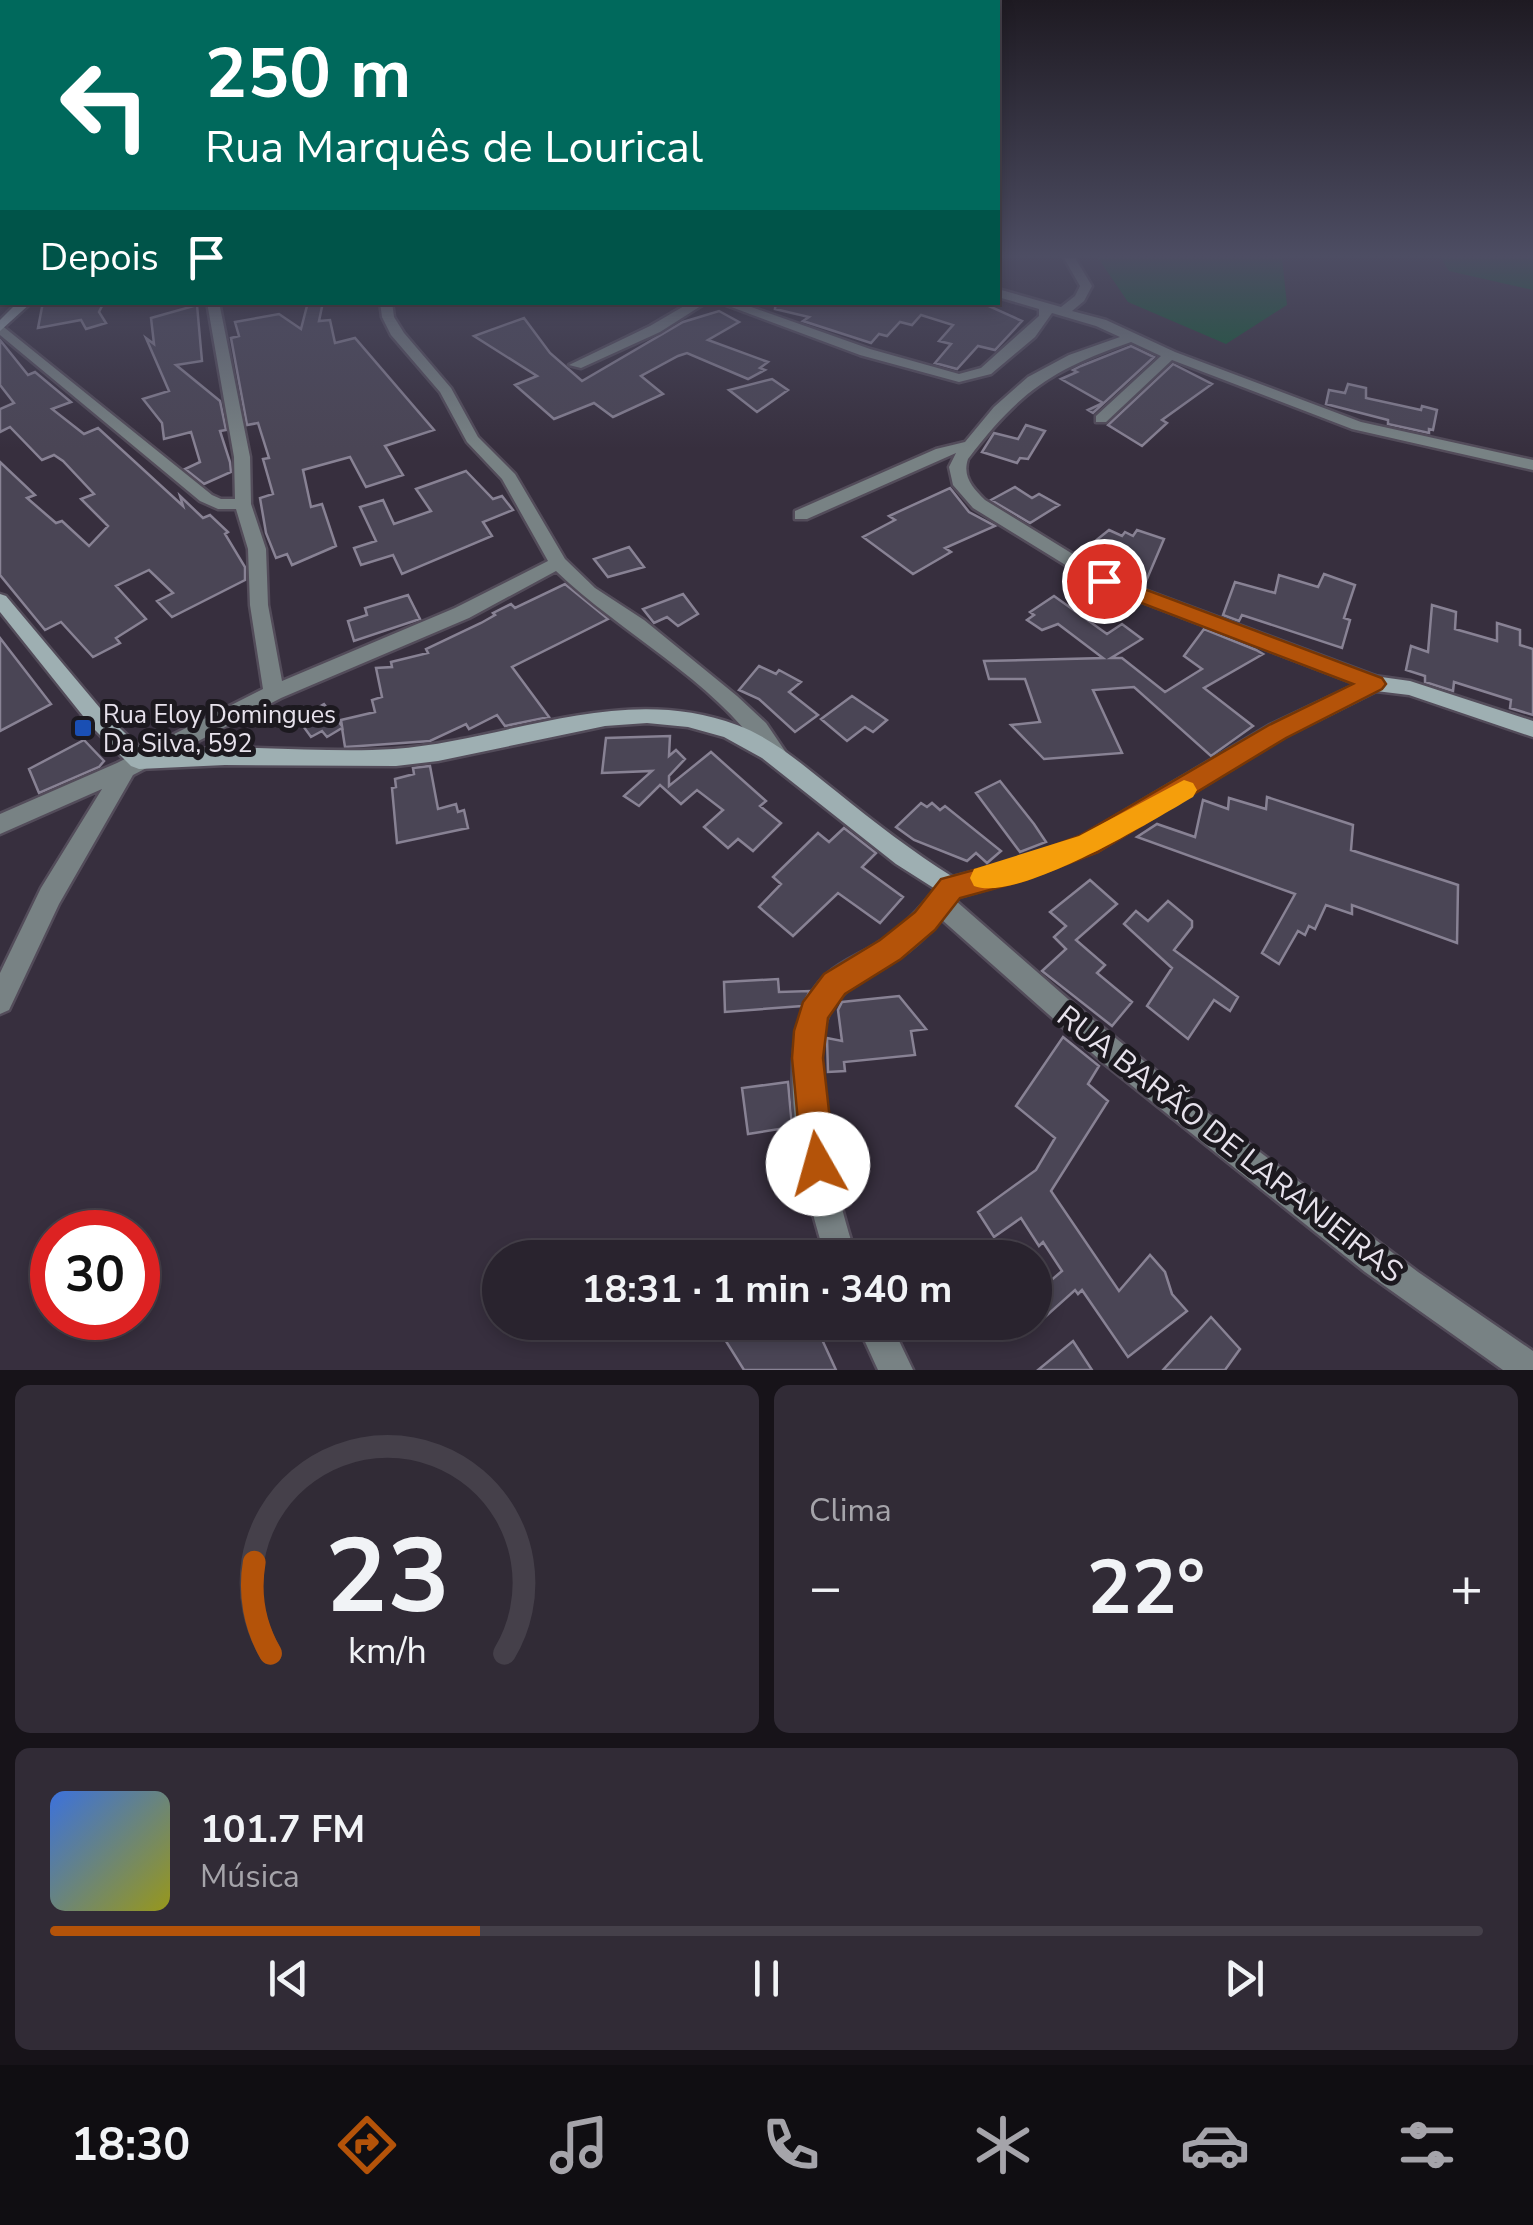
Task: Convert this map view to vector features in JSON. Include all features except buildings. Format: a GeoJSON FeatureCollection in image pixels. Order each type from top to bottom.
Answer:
{"type":"FeatureCollection","features":[{"type":"Feature","properties":{"kind":"main road"},"geometry":{"type":"LineString","coordinates":[[0,600],[132,765],[232,756],[396,757],[465,748],[593,719],[658,713],[707,723],[776,754]]}},
{"type":"Feature","properties":{"kind":"main road"},"geometry":{"type":"LineString","coordinates":[[946,895],[1088,844],[1278,731],[1374,684],[1410,688],[1533,729]]}},
{"type":"Feature","properties":{"kind":"main road","name":"RUA BARÃO DE LARANJEIRAS"},"geometry":{"type":"LineString","coordinates":[[776,754],[946,895]]}},
{"type":"Feature","properties":{"kind":"street"},"geometry":{"type":"LineString","coordinates":[[217,322],[242,457],[243,504],[258,549],[259,605],[274,693]]}},
{"type":"Feature","properties":{"kind":"street","name":"RUA BARÃO DE LARANJEIRAS"},"geometry":{"type":"LineString","coordinates":[[391,322],[446,391],[472,439],[509,477],[558,563],[730,701],[776,754]]}},
{"type":"Feature","properties":{"kind":"street"},"geometry":{"type":"LineString","coordinates":[[576,364],[667,322]]}},
{"type":"Feature","properties":{"kind":"street"},"geometry":{"type":"LineString","coordinates":[[780,322],[865,352],[959,378],[986,371],[1040,322]]}},
{"type":"Feature","properties":{"kind":"street"},"geometry":{"type":"LineString","coordinates":[[1090,322],[1357,426],[1533,466]]}},
{"type":"Feature","properties":{"kind":"street"},"geometry":{"type":"LineString","coordinates":[[0,328],[206,498],[218,504],[243,504]]}},
{"type":"Feature","properties":{"kind":"street"},"geometry":{"type":"LineString","coordinates":[[1132,337],[1034,376],[1008,398],[957,467],[961,485],[969,495],[1128,593],[1374,684]]}},
{"type":"Feature","properties":{"kind":"street"},"geometry":{"type":"LineString","coordinates":[[1101,418],[1170,355]]}},
{"type":"Feature","properties":{"kind":"street"},"geometry":{"type":"LineString","coordinates":[[801,515],[941,452],[971,445]]}},
{"type":"Feature","properties":{"kind":"street"},"geometry":{"type":"LineString","coordinates":[[0,824],[132,765],[274,693],[462,613],[558,563]]}},
{"type":"Feature","properties":{"kind":"street"},"geometry":{"type":"LineString","coordinates":[[0,1001],[93,818],[132,765]]}},
{"type":"Feature","properties":{"kind":"street"},"geometry":{"type":"LineString","coordinates":[[835,1240],[813,1129],[808,1058],[814,1012],[834,984],[890,949],[925,921],[946,895]]}},
{"type":"Feature","properties":{"kind":"street","name":"RUA BARÃO DE LARANJEIRAS"},"geometry":{"type":"LineString","coordinates":[[946,895],[1071,1022],[1196,1123],[1517,1365]]}},
{"type":"Feature","properties":{"kind":"street"},"geometry":{"type":"LineString","coordinates":[[881,1340],[896,1370]]}},
{"type":"Feature","properties":{"kind":"green space"},"geometry":{"type":"Polygon","coordinates":[[[1175,322],[1261,322],[1226,344],[1175,322]]]}},
{"type":"Feature","properties":{"kind":"slow traffic"},"geometry":{"type":"LineString","coordinates":[[984,878],[1026,868],[1088,844],[1184,790]]}},
{"type":"Feature","properties":{"kind":"place","name":"Rua Eloy Domingues Da Silva, 592"},"geometry":{"type":"Point","coordinates":[83,728]}},
{"type":"Feature","properties":{"kind":"route"},"geometry":{"type":"LineString","coordinates":[[818,1164],[808,1058],[810,1031],[814,1012],[834,984],[890,949],[925,921],[951,888],[1026,868],[1088,844],[1278,731],[1374,684],[1104,581]]}}]}
